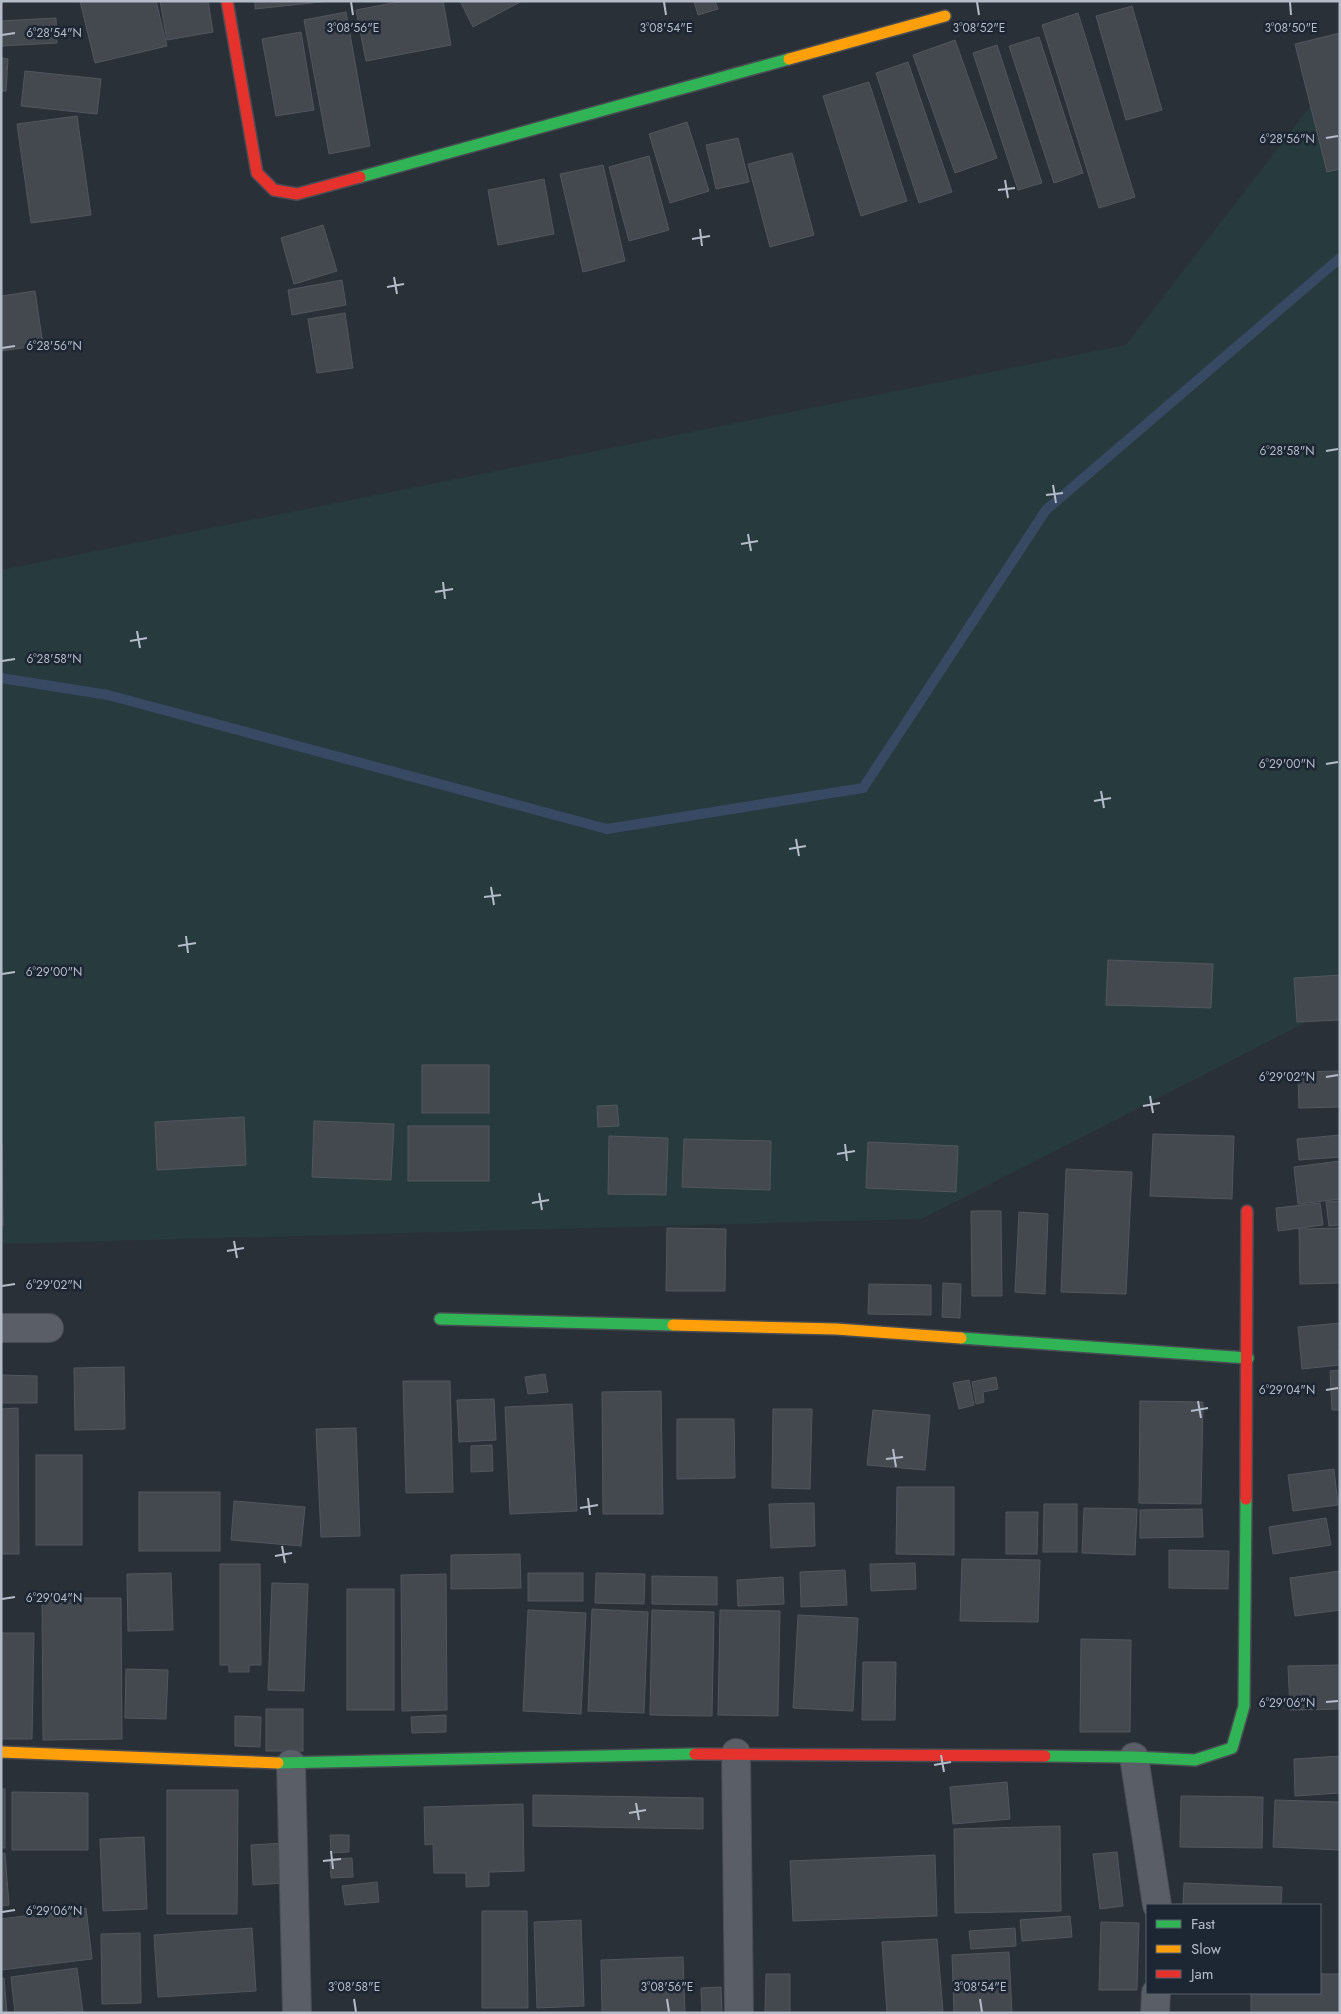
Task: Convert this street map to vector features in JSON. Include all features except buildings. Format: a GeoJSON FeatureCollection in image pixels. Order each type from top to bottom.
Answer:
{"type":"FeatureCollection","features":[{"type":"Feature","properties":{"kind":"street"},"geometry":{"type":"LineString","coordinates":[[226,1],[257,173],[274,190],[296,194],[945,16]]}},
{"type":"Feature","properties":{"kind":"street"},"geometry":{"type":"LineString","coordinates":[[1,1752],[291,1764],[736,1753],[1134,1757],[1195,1760],[1232,1748],[1244,1706],[1248,1358],[1247,1210]]}},
{"type":"Feature","properties":{"kind":"street"},"geometry":{"type":"LineString","coordinates":[[440,1319],[836,1329],[1248,1358]]}},
{"type":"Feature","properties":{"kind":"street"},"geometry":{"type":"LineString","coordinates":[[1,1328],[49,1328]]}},
{"type":"Feature","properties":{"kind":"street"},"geometry":{"type":"LineString","coordinates":[[736,1753],[739,2013]]}},
{"type":"Feature","properties":{"kind":"street"},"geometry":{"type":"LineString","coordinates":[[1134,1757],[1157,1904]]}},
{"type":"Feature","properties":{"kind":"street"},"geometry":{"type":"LineString","coordinates":[[291,1764],[297,2013]]}},
{"type":"Feature","properties":{"kind":"street"},"geometry":{"type":"LineString","coordinates":[[1155,2013],[1156,1994]]}},
{"type":"Feature","properties":{"kind":"green space"},"geometry":{"type":"Polygon","coordinates":[[[1336,73],[1340,74],[1340,1005],[922,1219],[1,1244],[1,570],[1126,345],[1336,73]]]}},
{"type":"Feature","properties":{"kind":"waterway"},"geometry":{"type":"LineString","coordinates":[[1,678],[108,695],[607,829],[863,788],[1046,510],[1340,258]]}},
{"type":"Feature","properties":{"kind":"traffic: fast"},"geometry":{"type":"LineString","coordinates":[[360,177],[789,59]]}},
{"type":"Feature","properties":{"kind":"traffic: fast"},"geometry":{"type":"LineString","coordinates":[[440,1319],[673,1325]]}},
{"type":"Feature","properties":{"kind":"traffic: fast"},"geometry":{"type":"LineString","coordinates":[[961,1338],[1248,1358]]}},
{"type":"Feature","properties":{"kind":"traffic: fast"},"geometry":{"type":"LineString","coordinates":[[1045,1756],[1195,1760],[1232,1748],[1244,1706],[1246,1499]]}},
{"type":"Feature","properties":{"kind":"traffic: fast"},"geometry":{"type":"LineString","coordinates":[[278,1763],[695,1754]]}},
{"type":"Feature","properties":{"kind":"traffic: slow"},"geometry":{"type":"LineString","coordinates":[[789,59],[945,16]]}},
{"type":"Feature","properties":{"kind":"traffic: slow"},"geometry":{"type":"LineString","coordinates":[[673,1325],[836,1329],[961,1338]]}},
{"type":"Feature","properties":{"kind":"traffic: slow"},"geometry":{"type":"LineString","coordinates":[[1,1752],[278,1763]]}},
{"type":"Feature","properties":{"kind":"traffic: jam"},"geometry":{"type":"LineString","coordinates":[[227,1],[257,173],[274,190],[297,194],[360,177]]}},
{"type":"Feature","properties":{"kind":"traffic: jam"},"geometry":{"type":"LineString","coordinates":[[1246,1499],[1247,1211]]}},
{"type":"Feature","properties":{"kind":"traffic: jam"},"geometry":{"type":"LineString","coordinates":[[695,1754],[1045,1756]]}}]}
